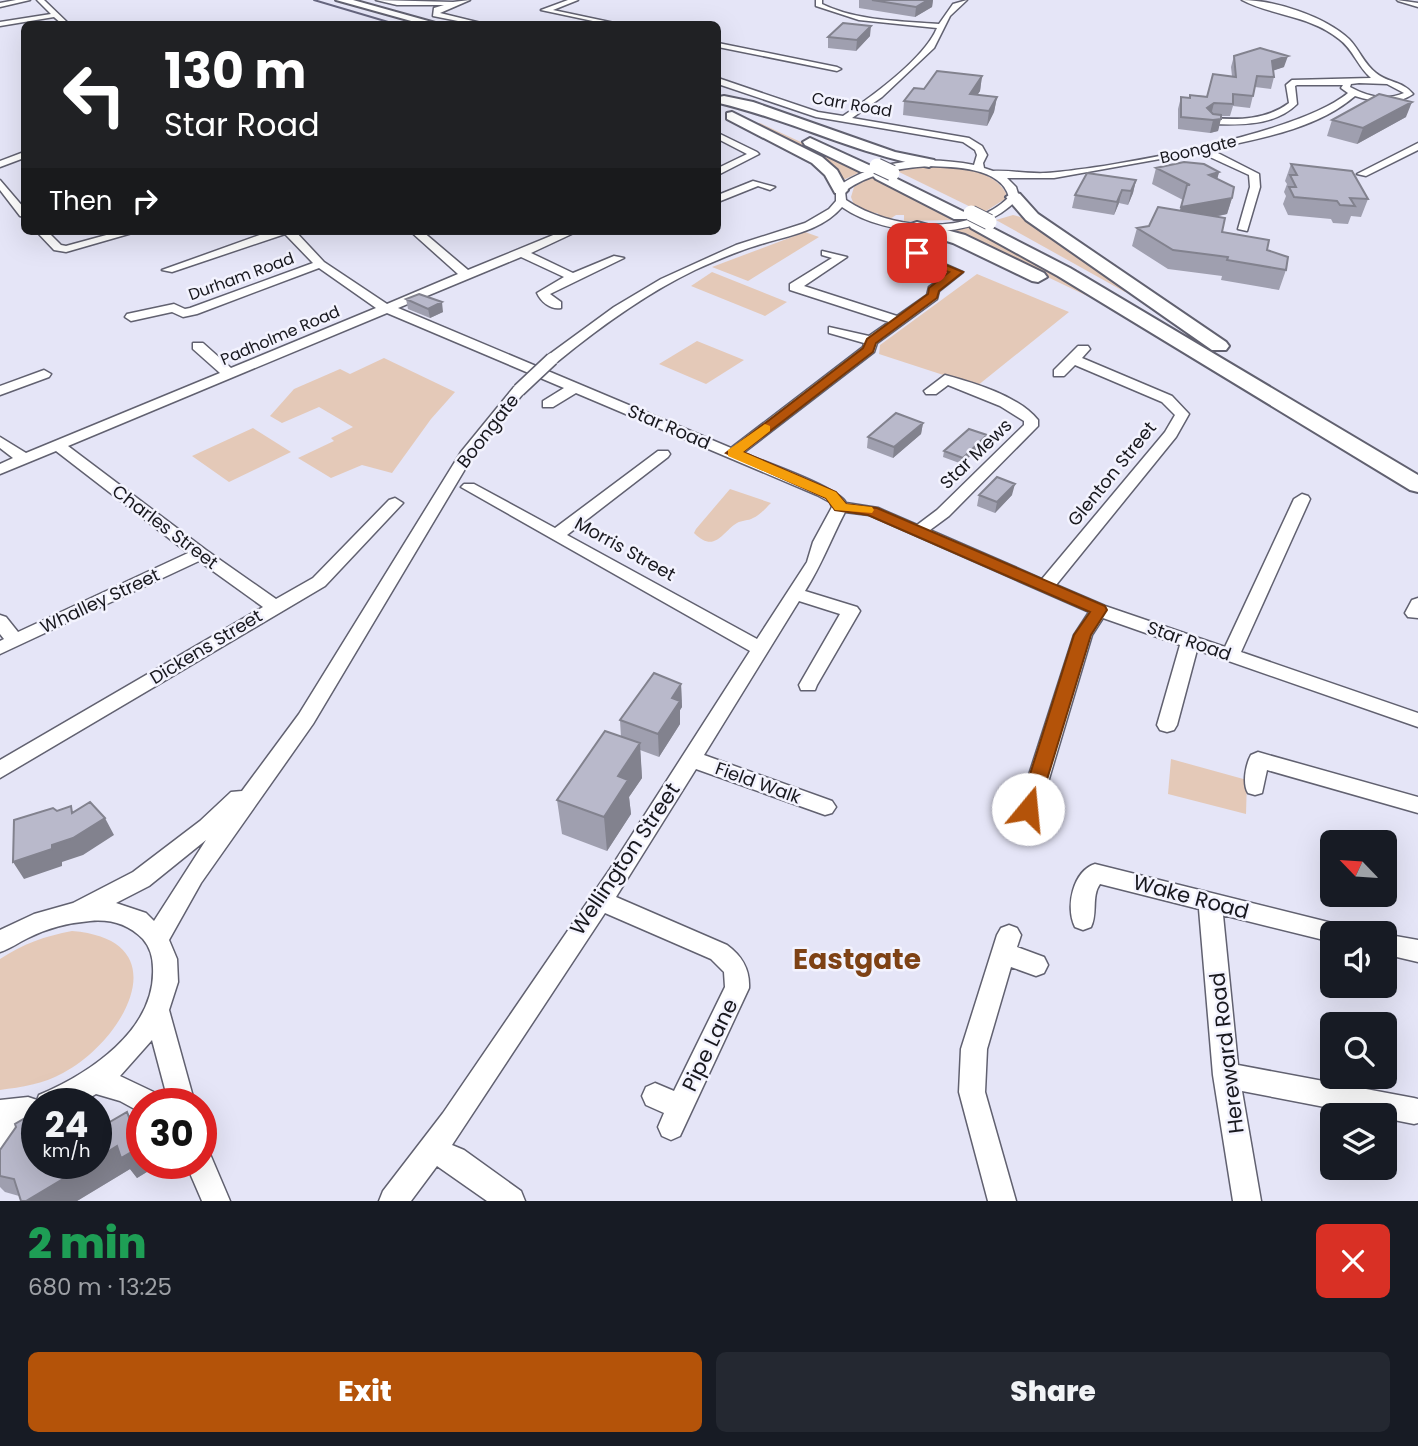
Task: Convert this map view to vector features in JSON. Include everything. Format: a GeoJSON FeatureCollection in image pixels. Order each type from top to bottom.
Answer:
{"type":"FeatureCollection","features":[{"type":"Feature","properties":{"kind":"highway"},"geometry":{"type":"LineString","coordinates":[[341,0],[422,21]]}},
{"type":"Feature","properties":{"kind":"highway"},"geometry":{"type":"LineString","coordinates":[[355,0],[436,21]]}},
{"type":"Feature","properties":{"kind":"highway"},"geometry":{"type":"LineString","coordinates":[[365,0],[410,10],[448,6]]}},
{"type":"Feature","properties":{"kind":"highway"},"geometry":{"type":"LineString","coordinates":[[721,103],[879,171],[1075,267],[1418,470]]}},
{"type":"Feature","properties":{"kind":"highway"},"geometry":{"type":"LineString","coordinates":[[721,103],[761,118],[892,156],[929,163]]}},
{"type":"Feature","properties":{"kind":"highway"},"geometry":{"type":"LineString","coordinates":[[761,118],[832,173],[841,195]]}},
{"type":"Feature","properties":{"kind":"highway"},"geometry":{"type":"LineString","coordinates":[[1013,193],[1040,223],[1269,380]]}},
{"type":"Feature","properties":{"kind":"highway"},"geometry":{"type":"LineString","coordinates":[[974,219],[1418,485]]}},
{"type":"Feature","properties":{"kind":"highway"},"geometry":{"type":"LineString","coordinates":[[917,227],[960,239],[1210,359]]}},
{"type":"Feature","properties":{"kind":"street"},"geometry":{"type":"LineString","coordinates":[[0,5],[27,0]]}},
{"type":"Feature","properties":{"kind":"street"},"geometry":{"type":"LineString","coordinates":[[40,0],[62,21]]}},
{"type":"Feature","properties":{"kind":"street"},"geometry":{"type":"LineString","coordinates":[[379,0],[404,5],[437,2],[448,6]]}},
{"type":"Feature","properties":{"kind":"street"},"geometry":{"type":"LineString","coordinates":[[467,0],[437,10],[436,13],[469,21]]}},
{"type":"Feature","properties":{"kind":"street"},"geometry":{"type":"LineString","coordinates":[[575,0],[545,10],[600,21]]}},
{"type":"Feature","properties":{"kind":"street"},"geometry":{"type":"LineString","coordinates":[[819,0],[818,5],[822,8],[840,13],[940,26]]}},
{"type":"Feature","properties":{"kind":"street"},"geometry":{"type":"LineString","coordinates":[[843,120],[879,95],[931,46],[949,9],[964,0]]}},
{"type":"Feature","properties":{"kind":"street"},"geometry":{"type":"LineString","coordinates":[[1245,0],[1286,12],[1331,30],[1353,49],[1369,75],[1402,87],[1409,95]]}},
{"type":"Feature","properties":{"kind":"street"},"geometry":{"type":"LineString","coordinates":[[1400,0],[1418,5]]}},
{"type":"Feature","properties":{"kind":"street"},"geometry":{"type":"LineString","coordinates":[[0,24],[55,15]]}},
{"type":"Feature","properties":{"kind":"street"},"geometry":{"type":"LineString","coordinates":[[721,47],[837,69]]}},
{"type":"Feature","properties":{"kind":"street"},"geometry":{"type":"LineString","coordinates":[[813,64],[831,55]]}},
{"type":"Feature","properties":{"kind":"street"},"geometry":{"type":"LineString","coordinates":[[1349,88],[1369,75]]}},
{"type":"Feature","properties":{"kind":"street"},"geometry":{"type":"LineString","coordinates":[[1359,80],[1386,82]]}},
{"type":"Feature","properties":{"kind":"street"},"geometry":{"type":"LineString","coordinates":[[1211,121],[1236,123],[1271,116],[1293,104],[1292,83],[1300,81],[1325,82],[1383,99],[1409,95]]}},
{"type":"Feature","properties":{"kind":"street","name":"Carr Road"},"geometry":{"type":"LineString","coordinates":[[721,82],[793,108],[843,120],[950,136],[972,142],[980,151]]}},
{"type":"Feature","properties":{"kind":"street","name":"Boongate"},"geometry":{"type":"LineString","coordinates":[[1340,104],[1349,88]]}},
{"type":"Feature","properties":{"kind":"street","name":"Boongate"},"geometry":{"type":"LineString","coordinates":[[157,940],[193,876],[306,719],[468,452],[519,390],[552,359],[620,308],[673,275],[725,252],[788,231],[811,225],[844,222],[917,227],[975,220],[1005,208],[1013,193],[1034,178],[1203,150],[1275,129],[1340,104],[1383,99]]}},
{"type":"Feature","properties":{"kind":"street"},"geometry":{"type":"LineString","coordinates":[[721,138],[754,154],[721,170]]}},
{"type":"Feature","properties":{"kind":"street"},"geometry":{"type":"LineString","coordinates":[[1362,174],[1418,146]]}},
{"type":"Feature","properties":{"kind":"street"},"geometry":{"type":"LineString","coordinates":[[1203,150],[1254,174],[1255,187],[1243,229]]}},
{"type":"Feature","properties":{"kind":"street"},"geometry":{"type":"LineString","coordinates":[[944,164],[973,157],[980,151],[982,155],[978,163],[984,171],[1001,178],[1013,193]]}},
{"type":"Feature","properties":{"kind":"street"},"geometry":{"type":"LineString","coordinates":[[0,164],[21,156]]}},
{"type":"Feature","properties":{"kind":"street","name":"Boongate"},"geometry":{"type":"LineString","coordinates":[[811,225],[830,215],[850,181],[876,172],[929,163],[984,171],[1051,175]]}},
{"type":"Feature","properties":{"kind":"street"},"geometry":{"type":"LineString","coordinates":[[0,183],[21,210]]}},
{"type":"Feature","properties":{"kind":"street"},"geometry":{"type":"LineString","coordinates":[[721,199],[757,183],[770,187]]}},
{"type":"Feature","properties":{"kind":"street"},"geometry":{"type":"LineString","coordinates":[[9,195],[21,193]]}},
{"type":"Feature","properties":{"kind":"street"},"geometry":{"type":"LineString","coordinates":[[841,195],[860,215],[881,223]]}},
{"type":"Feature","properties":{"kind":"street"},"geometry":{"type":"LineString","coordinates":[[45,235],[58,248],[69,249],[120,235]]}},
{"type":"Feature","properties":{"kind":"street"},"geometry":{"type":"LineString","coordinates":[[168,270],[270,235]]}},
{"type":"Feature","properties":{"kind":"street","name":"Star Road"},"geometry":{"type":"LineString","coordinates":[[293,235],[320,264],[387,309],[831,495],[837,499],[840,507],[872,511],[1099,610],[1418,720]]}},
{"type":"Feature","properties":{"kind":"street"},"geometry":{"type":"LineString","coordinates":[[420,235],[466,275]]}},
{"type":"Feature","properties":{"kind":"street","name":"Padholme Road"},"geometry":{"type":"LineString","coordinates":[[0,469],[564,235]]}},
{"type":"Feature","properties":{"kind":"street"},"geometry":{"type":"LineString","coordinates":[[522,253],[573,277]]}},
{"type":"Feature","properties":{"kind":"street"},"geometry":{"type":"LineString","coordinates":[[826,253],[841,257],[790,289],[900,321]]}},
{"type":"Feature","properties":{"kind":"street"},"geometry":{"type":"LineString","coordinates":[[557,304],[543,293],[618,258]]}},
{"type":"Feature","properties":{"kind":"street"},"geometry":{"type":"LineString","coordinates":[[733,453],[869,349],[871,341],[933,296],[933,290],[957,272],[925,260]]}},
{"type":"Feature","properties":{"kind":"street","name":"Durham Road"},"geometry":{"type":"LineString","coordinates":[[131,317],[174,308],[183,313],[193,311],[320,264]]}},
{"type":"Feature","properties":{"kind":"street"},"geometry":{"type":"LineString","coordinates":[[834,330],[871,341]]}},
{"type":"Feature","properties":{"kind":"street"},"geometry":{"type":"LineString","coordinates":[[198,346],[230,374]]}},
{"type":"Feature","properties":{"kind":"street","name":"Glenton Street"},"geometry":{"type":"LineString","coordinates":[[1045,587],[1171,434],[1182,414],[1167,400],[1078,354],[1059,373]]}},
{"type":"Feature","properties":{"kind":"street"},"geometry":{"type":"LineString","coordinates":[[0,391],[44,374]]}},
{"type":"Feature","properties":{"kind":"street","name":"Star Mews"},"geometry":{"type":"LineString","coordinates":[[918,532],[943,513],[1031,426],[1031,420],[1021,410],[988,401],[945,379],[931,391]]}},
{"type":"Feature","properties":{"kind":"street"},"geometry":{"type":"LineString","coordinates":[[548,404],[575,387]]}},
{"type":"Feature","properties":{"kind":"street"},"geometry":{"type":"LineString","coordinates":[[0,441],[23,460]]}},
{"type":"Feature","properties":{"kind":"street","name":"Charles Street"},"geometry":{"type":"LineString","coordinates":[[57,445],[200,554],[274,606]]}},
{"type":"Feature","properties":{"kind":"street"},"geometry":{"type":"LineString","coordinates":[[556,535],[637,464],[663,454]]}},
{"type":"Feature","properties":{"kind":"street","name":"Morris Street"},"geometry":{"type":"LineString","coordinates":[[469,487],[760,649]]}},
{"type":"Feature","properties":{"kind":"street"},"geometry":{"type":"LineString","coordinates":[[1230,655],[1301,499]]}},
{"type":"Feature","properties":{"kind":"street","name":"Dickens Street"},"geometry":{"type":"LineString","coordinates":[[0,771],[318,582],[396,503]]}},
{"type":"Feature","properties":{"kind":"street","name":"Wellington Street"},"geometry":{"type":"LineString","coordinates":[[393,1201],[434,1151],[575,934],[618,876],[815,562],[821,542],[840,507]]}},
{"type":"Feature","properties":{"kind":"street","name":"Whalley Street"},"geometry":{"type":"LineString","coordinates":[[8,644],[200,554]]}},
{"type":"Feature","properties":{"kind":"street"},"geometry":{"type":"LineString","coordinates":[[795,594],[851,611],[808,685]]}},
{"type":"Feature","properties":{"kind":"street"},"geometry":{"type":"LineString","coordinates":[[1028,809],[1083,635],[1099,610]]}},
{"type":"Feature","properties":{"kind":"street"},"geometry":{"type":"LineString","coordinates":[[0,621],[8,644]]}},
{"type":"Feature","properties":{"kind":"street"},"geometry":{"type":"LineString","coordinates":[[1167,725],[1190,641]]}},
{"type":"Feature","properties":{"kind":"street","name":"Field Walk"},"geometry":{"type":"LineString","coordinates":[[692,759],[825,807]]}},
{"type":"Feature","properties":{"kind":"street"},"geometry":{"type":"LineString","coordinates":[[1255,787],[1258,760],[1312,773],[1418,805]]}},
{"type":"Feature","properties":{"kind":"street","name":"Boongate"},"geometry":{"type":"LineString","coordinates":[[79,911],[141,879],[167,860],[208,827],[277,761]]}},
{"type":"Feature","properties":{"kind":"street","name":"Wake Road"},"geometry":{"type":"LineString","coordinates":[[1083,920],[1084,889],[1095,873],[1195,896],[1210,904],[1320,929]]}},
{"type":"Feature","properties":{"kind":"street","name":"Pipe Lane"},"geometry":{"type":"LineString","coordinates":[[600,900],[719,952],[736,968],[737,988],[675,1117],[655,1096]]}},
{"type":"Feature","properties":{"kind":"street","name":"Hereward Road"},"geometry":{"type":"LineString","coordinates":[[1210,904],[1226,1074],[1247,1201]]}},
{"type":"Feature","properties":{"kind":"street"},"geometry":{"type":"LineString","coordinates":[[4,936],[46,918],[79,911],[110,911],[137,920],[157,940],[165,960],[165,984],[157,1010],[121,1059],[94,1081],[79,1088]]}},
{"type":"Feature","properties":{"kind":"street"},"geometry":{"type":"LineString","coordinates":[[1002,1201],[972,1092],[974,1049],[1006,944],[1036,965]]}},
{"type":"Feature","properties":{"kind":"street"},"geometry":{"type":"LineString","coordinates":[[1397,947],[1418,951]]}},
{"type":"Feature","properties":{"kind":"street"},"geometry":{"type":"LineString","coordinates":[[157,1010],[178,1088]]}},
{"type":"Feature","properties":{"kind":"street"},"geometry":{"type":"LineString","coordinates":[[1226,1074],[1414,1111]]}},
{"type":"Feature","properties":{"kind":"street"},"geometry":{"type":"LineString","coordinates":[[94,1081],[126,1091]]}},
{"type":"Feature","properties":{"kind":"street"},"geometry":{"type":"LineString","coordinates":[[0,1114],[21,1110]]}},
{"type":"Feature","properties":{"kind":"street"},"geometry":{"type":"LineString","coordinates":[[0,1142],[21,1123]]}},
{"type":"Feature","properties":{"kind":"street"},"geometry":{"type":"LineString","coordinates":[[434,1151],[454,1160],[511,1201]]}},
{"type":"Feature","properties":{"kind":"street"},"geometry":{"type":"LineString","coordinates":[[206,1179],[216,1201]]}},
{"type":"Feature","properties":{"kind":"shaded area"},"geometry":{"type":"Polygon","coordinates":[[[760,123],[863,171],[843,180],[838,173],[757,124],[760,123]]]}},
{"type":"Feature","properties":{"kind":"shaded area"},"geometry":{"type":"Polygon","coordinates":[[[922,166],[956,167],[980,173],[999,184],[1006,193],[1005,199],[983,213],[895,170],[922,166]]]}},
{"type":"Feature","properties":{"kind":"shaded area"},"geometry":{"type":"Polygon","coordinates":[[[873,176],[959,220],[904,221],[904,215],[896,215],[890,219],[877,213],[872,215],[854,205],[851,197],[854,187],[873,176]]]}},
{"type":"Feature","properties":{"kind":"shaded area"},"geometry":{"type":"Polygon","coordinates":[[[1013,215],[1024,218],[1130,290],[1125,292],[996,220],[1013,215]]]}},
{"type":"Feature","properties":{"kind":"shaded area"},"geometry":{"type":"Polygon","coordinates":[[[972,227],[1107,301],[1102,303],[951,231],[972,227]]]}},
{"type":"Feature","properties":{"kind":"shaded area"},"geometry":{"type":"Polygon","coordinates":[[[805,232],[819,237],[748,281],[712,267],[805,232]]]}},
{"type":"Feature","properties":{"kind":"shaded area"},"geometry":{"type":"Polygon","coordinates":[[[712,272],[787,302],[765,316],[691,286],[712,272]]]}},
{"type":"Feature","properties":{"kind":"shaded area"},"geometry":{"type":"Polygon","coordinates":[[[977,274],[1069,312],[977,386],[879,354],[880,345],[977,274]]]}},
{"type":"Feature","properties":{"kind":"shaded area"},"geometry":{"type":"Polygon","coordinates":[[[697,341],[744,360],[706,384],[659,364],[697,341]]]}},
{"type":"Feature","properties":{"kind":"shaded area"},"geometry":{"type":"Polygon","coordinates":[[[384,358],[455,392],[431,419],[392,473],[362,465],[331,478],[298,458],[334,441],[331,438],[353,427],[319,407],[282,423],[270,416],[294,389],[340,369],[350,374],[384,358]]]}},
{"type":"Feature","properties":{"kind":"shaded area"},"geometry":{"type":"Polygon","coordinates":[[[253,428],[291,452],[229,482],[192,456],[253,428]]]}},
{"type":"Feature","properties":{"kind":"shaded area"},"geometry":{"type":"Polygon","coordinates":[[[730,489],[771,503],[758,516],[737,523],[718,539],[707,542],[701,539],[694,533],[696,529],[730,489]]]}},
{"type":"Feature","properties":{"kind":"shaded area"},"geometry":{"type":"Polygon","coordinates":[[[1171,759],[1247,780],[1246,814],[1168,794],[1171,759]]]}},
{"type":"Feature","properties":{"kind":"shaded area"},"geometry":{"type":"Polygon","coordinates":[[[72,931],[105,938],[125,952],[133,971],[131,993],[121,1016],[105,1039],[85,1058],[63,1073],[40,1082],[0,1090],[0,959],[34,941],[72,931]]]}},
{"type":"Feature","properties":{"kind":"building"},"geometry":{"type":"Polygon","coordinates":[[[872,0],[928,0],[916,7],[872,0]]]}},
{"type":"Feature","properties":{"kind":"building"},"geometry":{"type":"Polygon","coordinates":[[[843,23],[871,26],[857,40],[828,37],[843,23]]]}},
{"type":"Feature","properties":{"kind":"building"},"geometry":{"type":"Polygon","coordinates":[[[1260,48],[1288,56],[1272,61],[1274,77],[1257,76],[1253,96],[1233,94],[1233,104],[1214,103],[1207,108],[1213,114],[1221,115],[1221,119],[1181,117],[1181,97],[1207,97],[1213,74],[1236,77],[1234,56],[1260,48]]]}},
{"type":"Feature","properties":{"kind":"building"},"geometry":{"type":"Polygon","coordinates":[[[937,71],[982,76],[970,94],[997,97],[989,111],[904,101],[914,88],[924,89],[937,71]]]}},
{"type":"Feature","properties":{"kind":"building"},"geometry":{"type":"Polygon","coordinates":[[[1379,94],[1412,102],[1363,128],[1332,120],[1379,94]]]}},
{"type":"Feature","properties":{"kind":"building"},"geometry":{"type":"Polygon","coordinates":[[[1184,162],[1204,164],[1219,172],[1209,175],[1234,187],[1232,198],[1181,207],[1187,185],[1190,185],[1156,168],[1184,162]]]}},
{"type":"Feature","properties":{"kind":"building"},"geometry":{"type":"Polygon","coordinates":[[[1291,164],[1352,171],[1368,199],[1350,198],[1355,206],[1340,205],[1337,201],[1294,197],[1289,187],[1296,187],[1290,175],[1297,175],[1291,164]]]}},
{"type":"Feature","properties":{"kind":"building"},"geometry":{"type":"Polygon","coordinates":[[[1087,173],[1136,180],[1131,191],[1122,190],[1117,202],[1075,195],[1087,173]]]}},
{"type":"Feature","properties":{"kind":"building"},"geometry":{"type":"Polygon","coordinates":[[[1158,207],[1225,218],[1222,232],[1269,240],[1267,250],[1288,257],[1286,270],[1227,260],[1228,257],[1173,250],[1137,228],[1149,226],[1158,207]]]}},
{"type":"Feature","properties":{"kind":"building"},"geometry":{"type":"Polygon","coordinates":[[[419,294],[442,302],[428,309],[406,299],[419,294]]]}},
{"type":"Feature","properties":{"kind":"building"},"geometry":{"type":"Polygon","coordinates":[[[896,413],[923,423],[894,447],[868,437],[896,413]]]}},
{"type":"Feature","properties":{"kind":"building"},"geometry":{"type":"Polygon","coordinates":[[[969,429],[987,435],[963,458],[944,451],[969,429]]]}},
{"type":"Feature","properties":{"kind":"building"},"geometry":{"type":"Polygon","coordinates":[[[997,477],[1015,484],[997,502],[979,495],[997,477]]]}},
{"type":"Feature","properties":{"kind":"building"},"geometry":{"type":"Polygon","coordinates":[[[654,673],[681,684],[672,698],[680,701],[658,734],[620,720],[654,673]]]}},
{"type":"Feature","properties":{"kind":"building"},"geometry":{"type":"Polygon","coordinates":[[[605,731],[640,743],[618,776],[628,780],[604,817],[557,800],[605,731]]]}},
{"type":"Feature","properties":{"kind":"building"},"geometry":{"type":"Polygon","coordinates":[[[90,802],[105,818],[73,838],[52,845],[52,849],[13,862],[14,820],[53,808],[57,811],[71,806],[72,813],[90,802]]]}},
{"type":"Feature","properties":{"kind":"building"},"geometry":{"type":"Polygon","coordinates":[[[126,1113],[126,1155],[121,1158],[117,1146],[112,1149],[112,1121],[126,1113]]]}},
{"type":"Feature","properties":{"kind":"building"},"geometry":{"type":"Polygon","coordinates":[[[21,1120],[21,1179],[63,1179],[26,1201],[21,1201],[14,1179],[0,1176],[0,1150],[16,1127],[15,1124],[21,1120]]]}},
{"type":"Feature","properties":{"kind":"waterway"},"geometry":{"type":"LineString","coordinates":[[314,0],[385,21]]}},
{"type":"Feature","properties":{"kind":"slow traffic"},"geometry":{"type":"LineString","coordinates":[[765,428],[733,453],[831,495],[840,503],[840,507],[867,510]]}},
{"type":"Feature","properties":{"kind":"district","name":"Eastgate"},"geometry":{"type":"Point","coordinates":[857,959]}},
{"type":"Feature","properties":{"kind":"route"},"geometry":{"type":"LineString","coordinates":[[917,253],[923,255],[925,260],[957,272],[933,290],[933,296],[871,341],[869,349],[733,453],[831,495],[840,503],[840,507],[872,511],[1099,610],[1083,635],[1074,660],[1028,809]]}}]}
